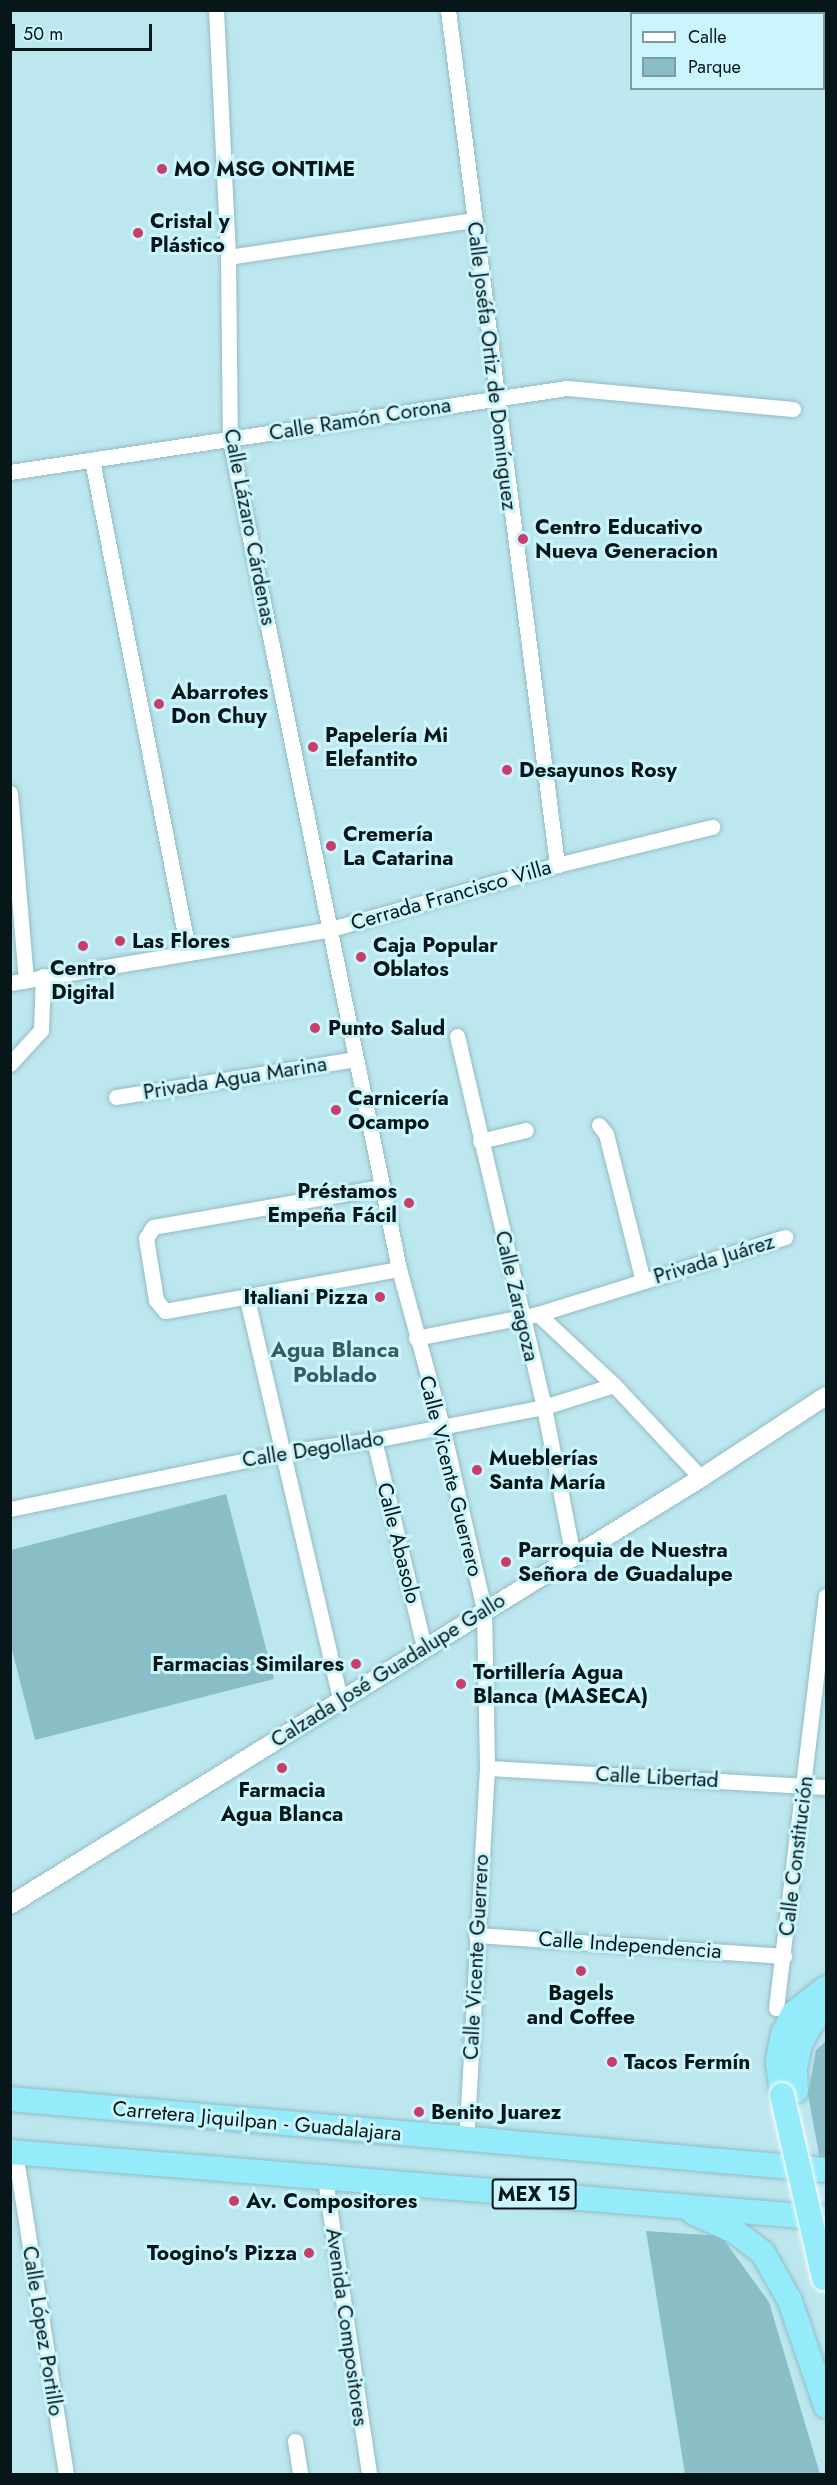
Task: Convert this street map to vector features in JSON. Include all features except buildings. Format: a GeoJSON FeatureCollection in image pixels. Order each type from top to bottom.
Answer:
{"type":"FeatureCollection","features":[{"type":"Feature","properties":{"kind":"highway"},"geometry":{"type":"LineString","coordinates":[[826,1988],[793,2014],[783,2034],[778,2060],[826,2217]]}},
{"type":"Feature","properties":{"kind":"highway"},"geometry":{"type":"LineString","coordinates":[[825,2284],[789,2093],[800,2044],[812,2022],[826,2010]]}},
{"type":"Feature","properties":{"kind":"highway","name":"Carretera Jiquilpan - Guadalajara"},"geometry":{"type":"LineString","coordinates":[[10,2099],[824,2169]]}},
{"type":"Feature","properties":{"kind":"highway","name":"MEX 15"},"geometry":{"type":"LineString","coordinates":[[13,2152],[325,2179],[670,2203],[826,2217]]}},
{"type":"Feature","properties":{"kind":"highway"},"geometry":{"type":"LineString","coordinates":[[670,2203],[721,2223],[763,2253],[790,2301],[826,2406]]}},
{"type":"Feature","properties":{"kind":"street","name":"Calle Lázaro Cárdenas"},"geometry":{"type":"LineString","coordinates":[[216,10],[228,257],[230,440],[331,929]]}},
{"type":"Feature","properties":{"kind":"street","name":"Calle Joséfa Ortiz de Domínguez"},"geometry":{"type":"LineString","coordinates":[[448,10],[495,397],[557,865]]}},
{"type":"Feature","properties":{"kind":"street"},"geometry":{"type":"LineString","coordinates":[[228,257],[473,220]]}},
{"type":"Feature","properties":{"kind":"street","name":"Calle Ramón Corona"},"geometry":{"type":"LineString","coordinates":[[10,472],[230,440],[495,397],[567,388],[793,409]]}},
{"type":"Feature","properties":{"kind":"street"},"geometry":{"type":"LineString","coordinates":[[92,460],[188,950]]}},
{"type":"Feature","properties":{"kind":"street"},"geometry":{"type":"LineString","coordinates":[[10,793],[18,982]]}},
{"type":"Feature","properties":{"kind":"street","name":"Cerrada Francisco Villa"},"geometry":{"type":"LineString","coordinates":[[18,982],[188,950],[331,929],[557,865],[712,827]]}},
{"type":"Feature","properties":{"kind":"street","name":"Calle Vicente Guerrero"},"geometry":{"type":"LineString","coordinates":[[331,929],[355,1059],[399,1269],[416,1338],[442,1426],[484,1610],[487,1768],[466,2139]]}},
{"type":"Feature","properties":{"kind":"street"},"geometry":{"type":"LineString","coordinates":[[10,1064],[41,1030],[43,976]]}},
{"type":"Feature","properties":{"kind":"street","name":"Calle Zaragoza"},"geometry":{"type":"LineString","coordinates":[[457,1036],[480,1141],[530,1315],[544,1407],[573,1556]]}},
{"type":"Feature","properties":{"kind":"street","name":"Privada Agua Marina"},"geometry":{"type":"LineString","coordinates":[[116,1097],[355,1059]]}},
{"type":"Feature","properties":{"kind":"street"},"geometry":{"type":"LineString","coordinates":[[599,1125],[606,1134],[643,1281]]}},
{"type":"Feature","properties":{"kind":"street"},"geometry":{"type":"LineString","coordinates":[[480,1141],[526,1130]]}},
{"type":"Feature","properties":{"kind":"street"},"geometry":{"type":"LineString","coordinates":[[382,1187],[147,1231],[160,1308],[165,1311],[247,1299],[399,1269]]}},
{"type":"Feature","properties":{"kind":"street","name":"Privada Juárez"},"geometry":{"type":"LineString","coordinates":[[416,1338],[530,1315],[785,1237]]}},
{"type":"Feature","properties":{"kind":"street"},"geometry":{"type":"LineString","coordinates":[[247,1299],[285,1452],[340,1700]]}},
{"type":"Feature","properties":{"kind":"street"},"geometry":{"type":"LineString","coordinates":[[530,1315],[614,1385],[701,1478]]}},
{"type":"Feature","properties":{"kind":"street","name":"Calle Degollado"},"geometry":{"type":"LineString","coordinates":[[10,1509],[285,1452],[374,1440],[544,1407],[614,1385]]}},
{"type":"Feature","properties":{"kind":"street","name":"Calzada José Guadalupe Gallo"},"geometry":{"type":"LineString","coordinates":[[10,1905],[424,1647],[701,1478],[826,1396]]}},
{"type":"Feature","properties":{"kind":"street","name":"Calle Abasolo"},"geometry":{"type":"LineString","coordinates":[[374,1440],[424,1647]]}},
{"type":"Feature","properties":{"kind":"street","name":"Calle Constitución"},"geometry":{"type":"LineString","coordinates":[[776,2008],[826,1605]]}},
{"type":"Feature","properties":{"kind":"street","name":"Calle Libertad"},"geometry":{"type":"LineString","coordinates":[[487,1768],[826,1787]]}},
{"type":"Feature","properties":{"kind":"street","name":"Calle Independencia"},"geometry":{"type":"LineString","coordinates":[[476,1935],[784,1956]]}},
{"type":"Feature","properties":{"kind":"street","name":"Calle López Portillo"},"geometry":{"type":"LineString","coordinates":[[13,2152],[66,2475]]}},
{"type":"Feature","properties":{"kind":"street","name":"Avenida Compositores"},"geometry":{"type":"LineString","coordinates":[[325,2179],[369,2475]]}},
{"type":"Feature","properties":{"kind":"street"},"geometry":{"type":"LineString","coordinates":[[295,2441],[300,2475]]}},
{"type":"Feature","properties":{"kind":"green space"},"geometry":{"type":"Polygon","coordinates":[[[226,1494],[274,1679],[35,1740],[11,1646],[11,1550],[226,1494]]]}},
{"type":"Feature","properties":{"kind":"green space"},"geometry":{"type":"Polygon","coordinates":[[[826,2041],[826,2163],[821,2165],[808,2095],[816,2050],[826,2041]]]}},
{"type":"Feature","properties":{"kind":"green space"},"geometry":{"type":"Polygon","coordinates":[[[646,2231],[721,2236],[769,2302],[820,2474],[685,2474],[646,2231]]]}},
{"type":"Feature","properties":{"kind":"place","name":"MO MSG ONTIME"},"geometry":{"type":"Point","coordinates":[162,169]}},
{"type":"Feature","properties":{"kind":"place","name":"Cristal y Plástico"},"geometry":{"type":"Point","coordinates":[138,233]}},
{"type":"Feature","properties":{"kind":"place","name":"Centro Educativo Nueva Generacion"},"geometry":{"type":"Point","coordinates":[523,539]}},
{"type":"Feature","properties":{"kind":"place","name":"Abarrotes Don Chuy"},"geometry":{"type":"Point","coordinates":[159,704]}},
{"type":"Feature","properties":{"kind":"place","name":"Papelería Mi Elefantito"},"geometry":{"type":"Point","coordinates":[313,747]}},
{"type":"Feature","properties":{"kind":"place","name":"Desayunos Rosy"},"geometry":{"type":"Point","coordinates":[507,770]}},
{"type":"Feature","properties":{"kind":"place","name":"Cremería La Catarina"},"geometry":{"type":"Point","coordinates":[331,846]}},
{"type":"Feature","properties":{"kind":"place","name":"Las Flores"},"geometry":{"type":"Point","coordinates":[120,941]}},
{"type":"Feature","properties":{"kind":"place","name":"Centro Digital"},"geometry":{"type":"Point","coordinates":[83,946]}},
{"type":"Feature","properties":{"kind":"place","name":"Caja Popular Oblatos"},"geometry":{"type":"Point","coordinates":[361,957]}},
{"type":"Feature","properties":{"kind":"place","name":"Punto Salud"},"geometry":{"type":"Point","coordinates":[315,1028]}},
{"type":"Feature","properties":{"kind":"place","name":"Carnicería Ocampo"},"geometry":{"type":"Point","coordinates":[336,1110]}},
{"type":"Feature","properties":{"kind":"place","name":"Préstamos Empeña Fácil"},"geometry":{"type":"Point","coordinates":[409,1203]}},
{"type":"Feature","properties":{"kind":"place","name":"Italiani Pizza"},"geometry":{"type":"Point","coordinates":[380,1297]}},
{"type":"Feature","properties":{"kind":"place","name":"Mueblerías Santa María"},"geometry":{"type":"Point","coordinates":[477,1470]}},
{"type":"Feature","properties":{"kind":"place","name":"Parroquia de Nuestra Señora de Guadalupe"},"geometry":{"type":"Point","coordinates":[506,1562]}},
{"type":"Feature","properties":{"kind":"place","name":"Farmacias Similares"},"geometry":{"type":"Point","coordinates":[356,1664]}},
{"type":"Feature","properties":{"kind":"place","name":"Tortillería Agua Blanca (MASECA)"},"geometry":{"type":"Point","coordinates":[461,1684]}},
{"type":"Feature","properties":{"kind":"place","name":"Farmacia Agua Blanca"},"geometry":{"type":"Point","coordinates":[282,1768]}},
{"type":"Feature","properties":{"kind":"place","name":"Bagels and Coffee"},"geometry":{"type":"Point","coordinates":[581,1971]}},
{"type":"Feature","properties":{"kind":"place","name":"Tacos Fermín"},"geometry":{"type":"Point","coordinates":[612,2062]}},
{"type":"Feature","properties":{"kind":"place","name":"Benito Juarez"},"geometry":{"type":"Point","coordinates":[419,2112]}},
{"type":"Feature","properties":{"kind":"place","name":"Av. Compositores"},"geometry":{"type":"Point","coordinates":[234,2201]}},
{"type":"Feature","properties":{"kind":"place","name":"Toogino's Pizza"},"geometry":{"type":"Point","coordinates":[309,2253]}},
{"type":"Feature","properties":{"kind":"district","name":"Agua Blanca Poblado"},"geometry":{"type":"Point","coordinates":[335,1362]}}]}
